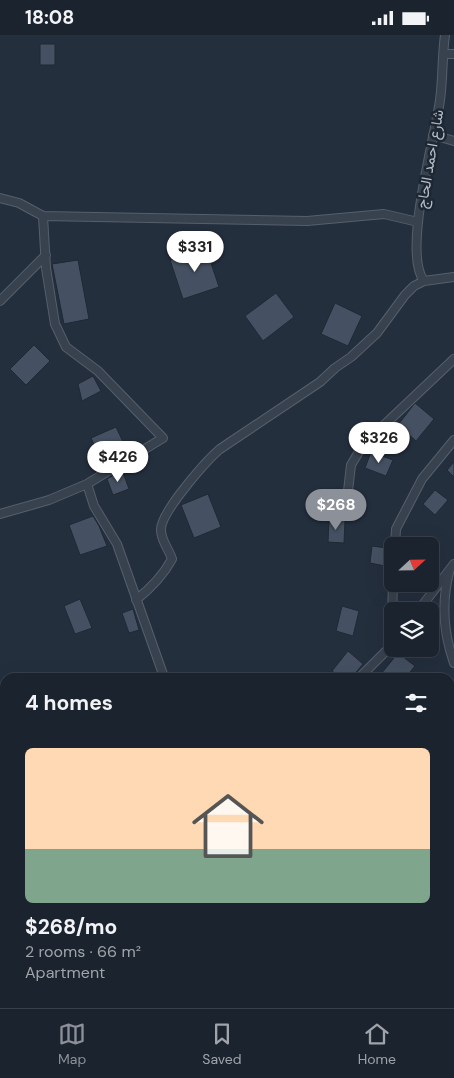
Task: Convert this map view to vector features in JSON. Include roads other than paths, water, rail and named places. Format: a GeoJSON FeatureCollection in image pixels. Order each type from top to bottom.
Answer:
{"type":"FeatureCollection","features":[{"type":"Feature","properties":{"kind":"street","name":"شارع احمد الحاج"},"geometry":{"type":"LineString","coordinates":[[424,281],[419,274],[416,257],[418,222],[440,101],[446,35]]}},
{"type":"Feature","properties":{"kind":"street"},"geometry":{"type":"LineString","coordinates":[[444,54],[454,55]]}},
{"type":"Feature","properties":{"kind":"street"},"geometry":{"type":"LineString","coordinates":[[433,135],[454,141]]}},
{"type":"Feature","properties":{"kind":"street"},"geometry":{"type":"LineString","coordinates":[[0,198],[19,203],[43,215],[307,221],[384,214],[418,222]]}},
{"type":"Feature","properties":{"kind":"street"},"geometry":{"type":"LineString","coordinates":[[0,513],[49,500],[87,484],[163,438],[98,371],[66,347],[55,324],[46,268],[43,215]]}},
{"type":"Feature","properties":{"kind":"street"},"geometry":{"type":"LineString","coordinates":[[0,301],[46,255]]}},
{"type":"Feature","properties":{"kind":"street"},"geometry":{"type":"LineString","coordinates":[[136,600],[160,578],[172,559],[161,532],[161,523],[167,510],[207,461],[220,449],[320,382],[377,333],[405,295],[414,286],[424,281],[454,277]]}},
{"type":"Feature","properties":{"kind":"street"},"geometry":{"type":"LineString","coordinates":[[348,491],[352,465],[363,445],[454,359]]}},
{"type":"Feature","properties":{"kind":"street"},"geometry":{"type":"LineString","coordinates":[[396,537],[396,529],[422,479],[454,440]]}},
{"type":"Feature","properties":{"kind":"street"},"geometry":{"type":"LineString","coordinates":[[87,484],[94,505],[117,543],[163,673]]}},
{"type":"Feature","properties":{"kind":"street"},"geometry":{"type":"LineString","coordinates":[[425,602],[452,566]]}},
{"type":"Feature","properties":{"kind":"street"},"geometry":{"type":"LineString","coordinates":[[452,566],[446,584],[444,609],[445,633],[454,663]]}},
{"type":"Feature","properties":{"kind":"street"},"geometry":{"type":"LineString","coordinates":[[364,673],[384,654]]}}]}
